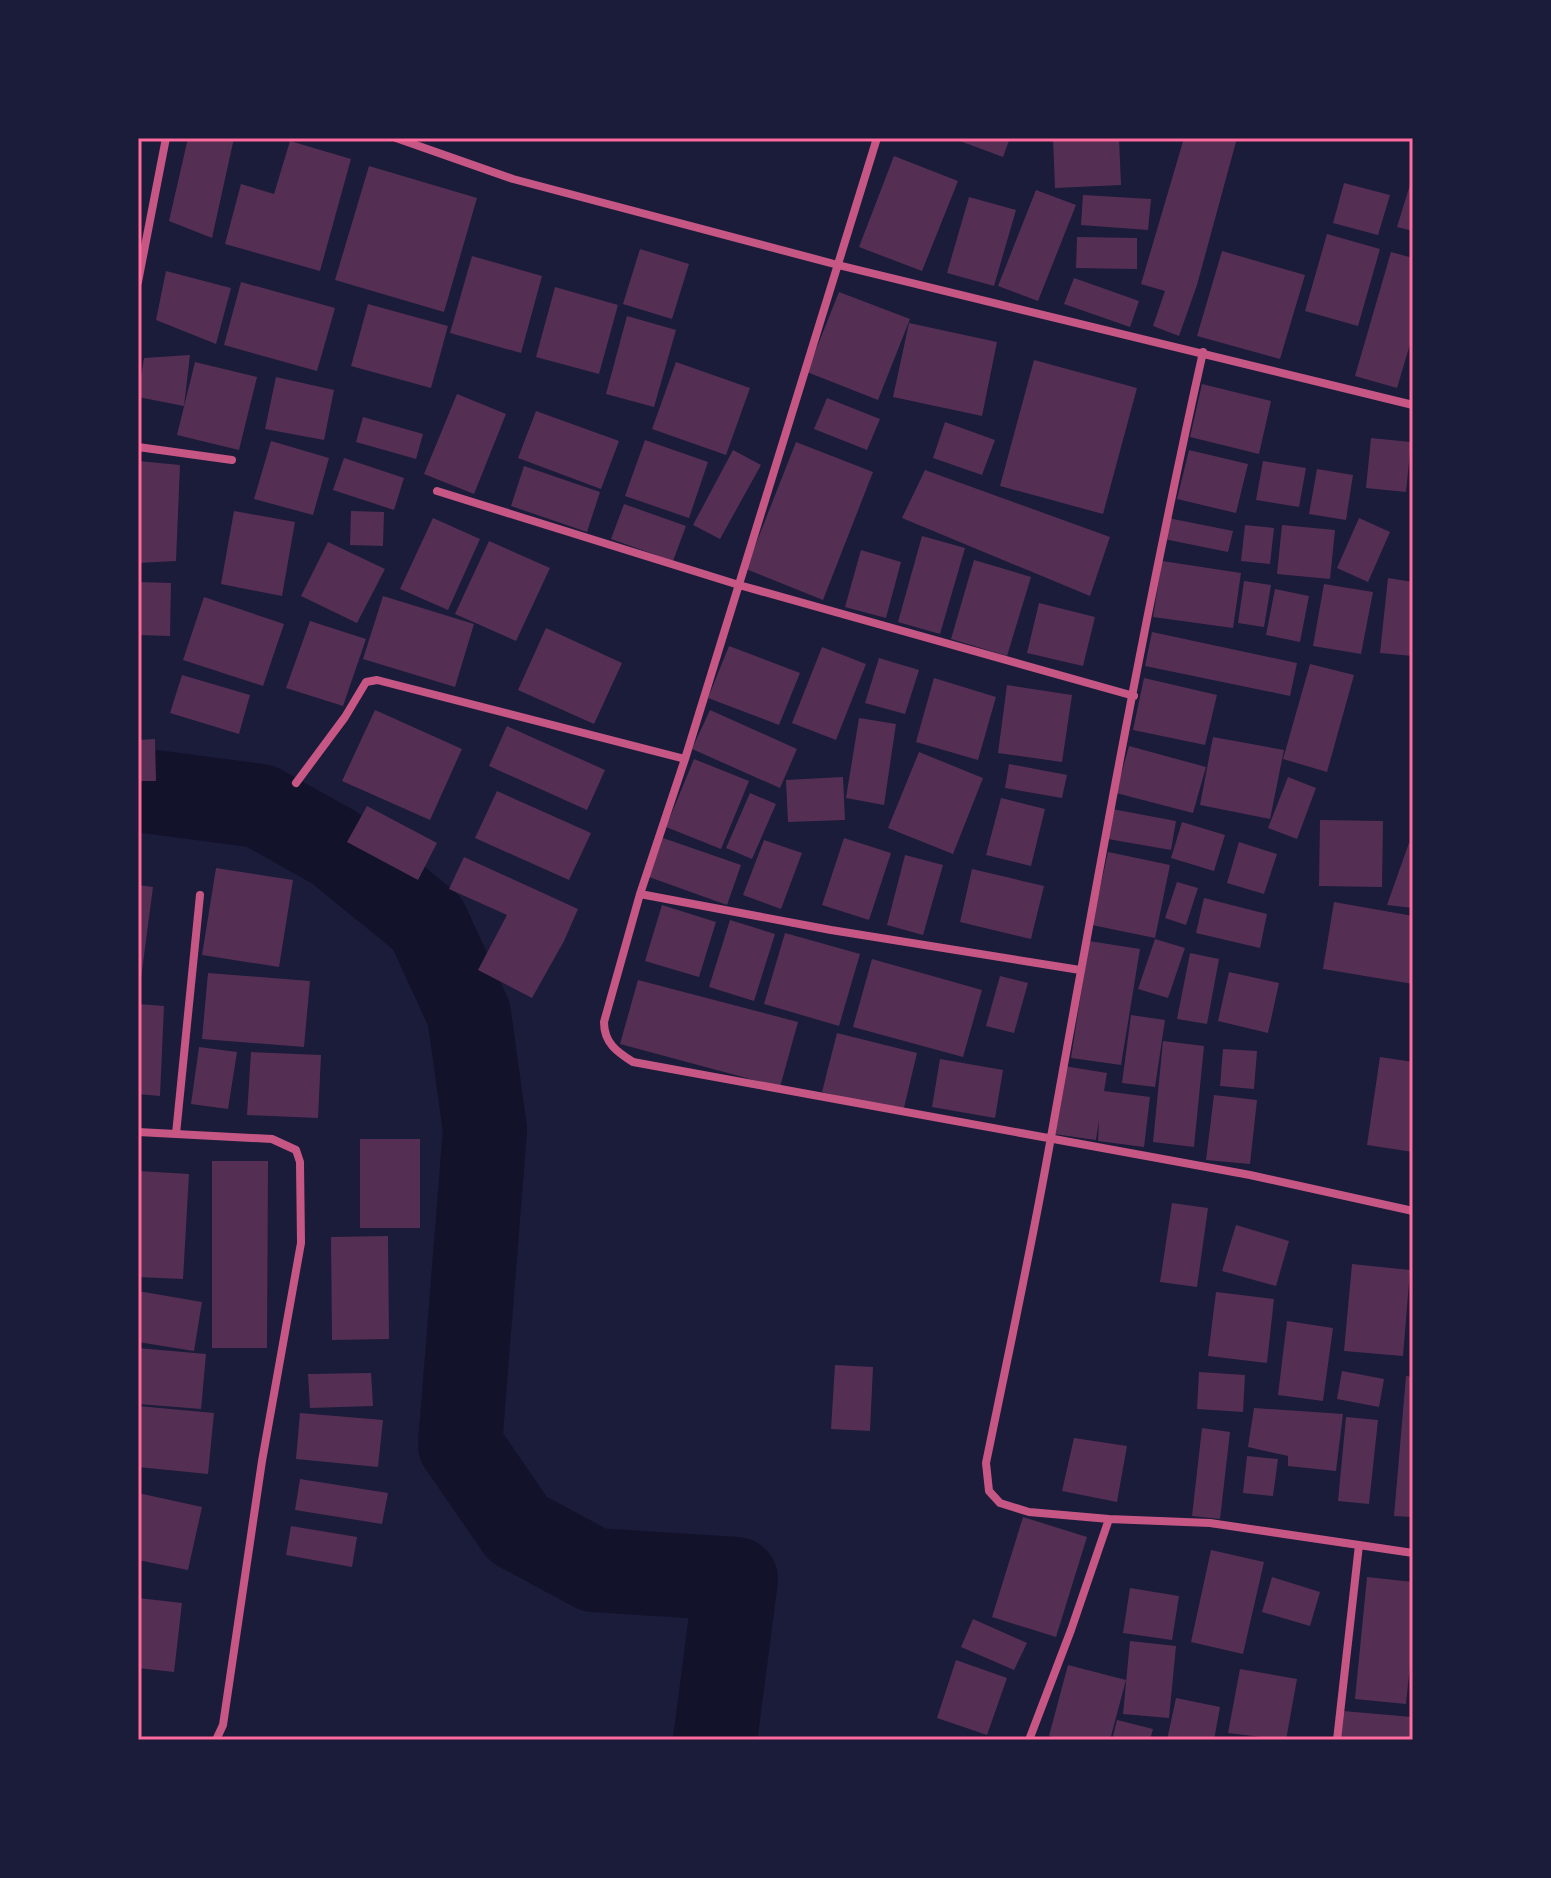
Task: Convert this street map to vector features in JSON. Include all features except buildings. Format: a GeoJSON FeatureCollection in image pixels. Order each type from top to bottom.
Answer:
{"type":"FeatureCollection","features":[{"type":"Feature","properties":{"kind":"street"},"geometry":{"type":"LineString","coordinates":[[138,282],[166,138]]}},
{"type":"Feature","properties":{"kind":"street"},"geometry":{"type":"LineString","coordinates":[[396,138],[513,179],[838,265],[1413,405]]}},
{"type":"Feature","properties":{"kind":"street"},"geometry":{"type":"LineString","coordinates":[[877,138],[685,759],[640,894],[604,1022],[604,1035],[615,1051],[633,1062],[1250,1175],[1413,1211]]}},
{"type":"Feature","properties":{"kind":"street"},"geometry":{"type":"LineString","coordinates":[[1203,352],[1164,526],[1051,1139],[986,1463],[989,1491],[1000,1503],[1029,1512],[1210,1523],[1413,1553]]}},
{"type":"Feature","properties":{"kind":"street"},"geometry":{"type":"LineString","coordinates":[[138,447],[232,460]]}},
{"type":"Feature","properties":{"kind":"street"},"geometry":{"type":"LineString","coordinates":[[437,491],[739,585],[1134,696]]}},
{"type":"Feature","properties":{"kind":"street"},"geometry":{"type":"LineString","coordinates":[[296,783],[345,717],[366,682],[377,680],[685,759]]}},
{"type":"Feature","properties":{"kind":"street"},"geometry":{"type":"LineString","coordinates":[[640,894],[831,930],[1080,970]]}},
{"type":"Feature","properties":{"kind":"street"},"geometry":{"type":"LineString","coordinates":[[176,1134],[200,895]]}},
{"type":"Feature","properties":{"kind":"street"},"geometry":{"type":"LineString","coordinates":[[138,1132],[272,1139],[296,1150],[300,1162],[301,1243],[262,1461],[223,1725],[216,1740]]}},
{"type":"Feature","properties":{"kind":"street"},"geometry":{"type":"LineString","coordinates":[[1029,1740],[1109,1519]]}},
{"type":"Feature","properties":{"kind":"street"},"geometry":{"type":"LineString","coordinates":[[1337,1740],[1359,1545]]}},
{"type":"Feature","properties":{"kind":"waterway"},"geometry":{"type":"LineString","coordinates":[[138,790],[260,806],[335,848],[427,923],[469,1014],[485,1130],[460,1445],[518,1529],[594,1570],[736,1579],[715,1740]]}}]}
